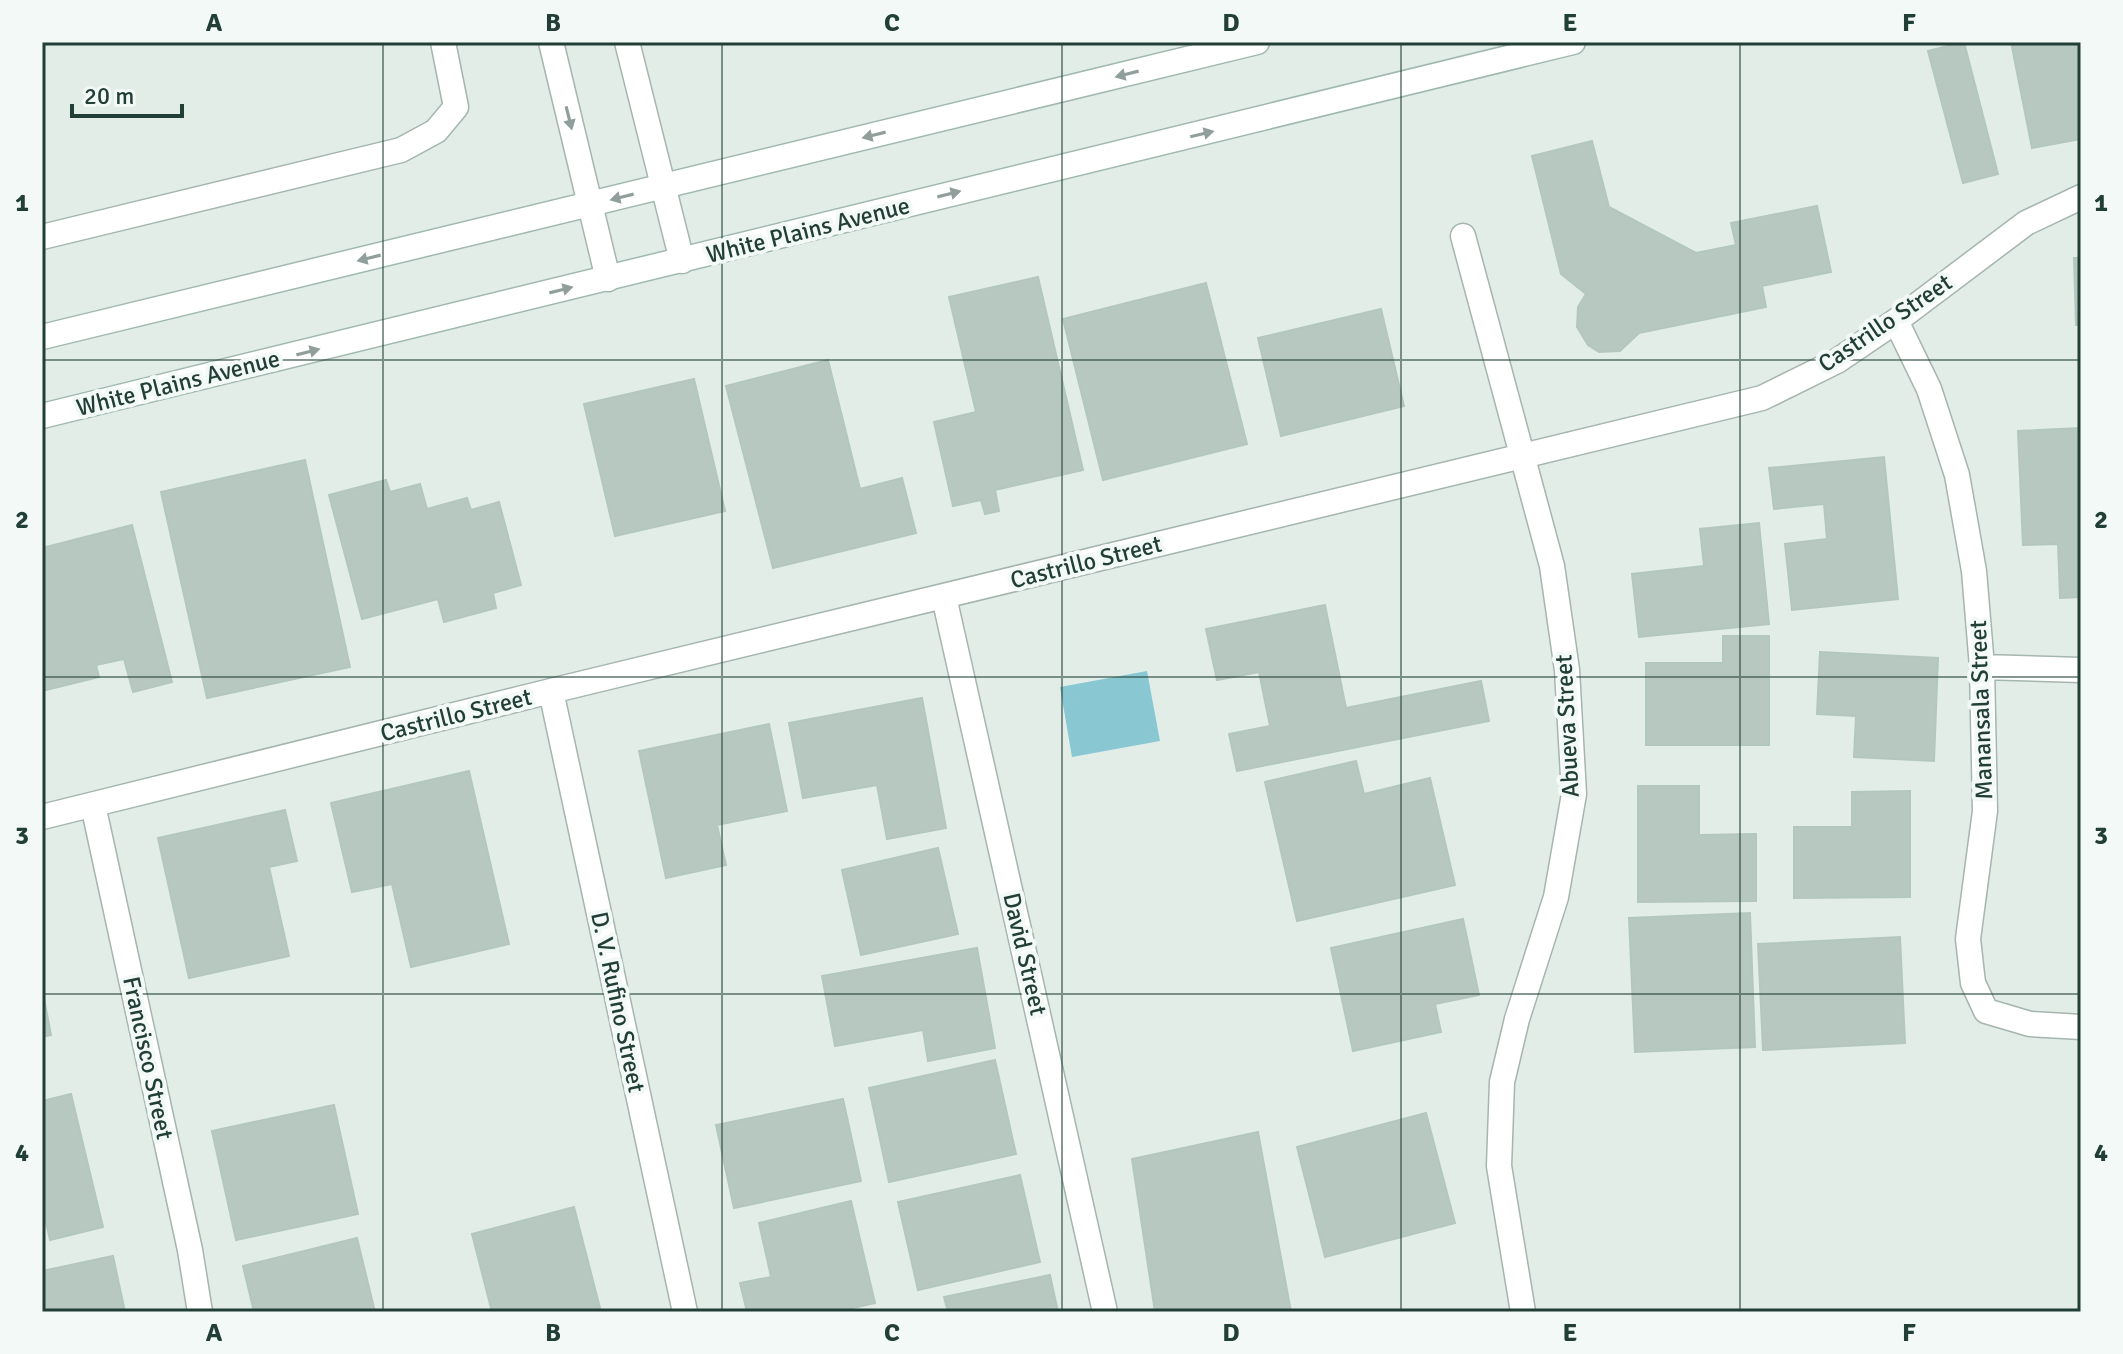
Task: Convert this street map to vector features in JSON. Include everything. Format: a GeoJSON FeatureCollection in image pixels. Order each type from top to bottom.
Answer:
{"type":"FeatureCollection","features":[{"type":"Feature","properties":{"kind":"street"},"geometry":{"type":"LineString","coordinates":[[42,237],[401,150],[436,131],[456,107],[443,42]]}},
{"type":"Feature","properties":{"kind":"street"},"geometry":{"type":"LineString","coordinates":[[551,42],[608,279]]}},
{"type":"Feature","properties":{"kind":"street"},"geometry":{"type":"LineString","coordinates":[[627,42],[682,261]]}},
{"type":"Feature","properties":{"kind":"street"},"geometry":{"type":"LineString","coordinates":[[42,337],[1257,42]]}},
{"type":"Feature","properties":{"kind":"street","name":"White Plains Avenue"},"geometry":{"type":"LineString","coordinates":[[42,416],[1573,42]]}},
{"type":"Feature","properties":{"kind":"street","name":"Castrillo Street"},"geometry":{"type":"LineString","coordinates":[[42,817],[1762,398],[1837,361],[1896,321],[2026,223],[2081,197]]}},
{"type":"Feature","properties":{"kind":"street","name":"Abueva Street"},"geometry":{"type":"LineString","coordinates":[[1463,236],[1552,566],[1567,670],[1574,794],[1556,897],[1517,1019],[1502,1082],[1499,1166],[1523,1312]]}},
{"type":"Feature","properties":{"kind":"street","name":"Manansala Street"},"geometry":{"type":"LineString","coordinates":[[1896,321],[1929,389],[1957,475],[1974,571],[1982,667],[1985,811],[1968,939],[1973,983],[1986,1011],[2030,1024],[2081,1027]]}},
{"type":"Feature","properties":{"kind":"street","name":"David Street"},"geometry":{"type":"LineString","coordinates":[[944,597],[1105,1312]]}},
{"type":"Feature","properties":{"kind":"street"},"geometry":{"type":"LineString","coordinates":[[1982,667],[2081,670]]}},
{"type":"Feature","properties":{"kind":"street","name":"D. V. Rufino Street"},"geometry":{"type":"LineString","coordinates":[[551,691],[685,1312]]}},
{"type":"Feature","properties":{"kind":"street","name":"Francisco Street"},"geometry":{"type":"LineString","coordinates":[[93,805],[190,1250],[200,1312]]}},
{"type":"Feature","properties":{"kind":"water"},"geometry":{"type":"Polygon","coordinates":[[[1147,671],[1160,741],[1072,757],[1060,687],[1147,671]]]}},
{"type":"Feature","properties":{"kind":"building"},"geometry":{"type":"Polygon","coordinates":[[[1964,42],[1998,174],[1963,183],[1928,51],[1964,42]]]}},
{"type":"Feature","properties":{"kind":"building"},"geometry":{"type":"Polygon","coordinates":[[[2011,42],[2081,42],[2081,139],[2032,148],[2011,42]]]}},
{"type":"Feature","properties":{"kind":"building"},"geometry":{"type":"Polygon","coordinates":[[[1592,141],[1609,207],[1696,253],[1736,245],[1731,223],[1817,206],[1831,272],[1762,286],[1766,307],[1639,333],[1620,351],[1599,352],[1588,345],[1577,327],[1578,307],[1586,294],[1561,274],[1532,156],[1592,141]]]}},
{"type":"Feature","properties":{"kind":"building"},"geometry":{"type":"Polygon","coordinates":[[[2074,258],[2081,258],[2081,325],[2076,325],[2074,258]]]}},
{"type":"Feature","properties":{"kind":"building"},"geometry":{"type":"Polygon","coordinates":[[[1038,277],[1083,470],[995,490],[999,511],[985,514],[981,500],[953,506],[934,422],[976,412],[949,297],[1038,277]]]}},
{"type":"Feature","properties":{"kind":"building"},"geometry":{"type":"Polygon","coordinates":[[[1206,283],[1247,444],[1103,480],[1063,319],[1206,283]]]}},
{"type":"Feature","properties":{"kind":"building"},"geometry":{"type":"Polygon","coordinates":[[[1381,309],[1404,406],[1281,436],[1258,338],[1381,309]]]}},
{"type":"Feature","properties":{"kind":"building"},"geometry":{"type":"Polygon","coordinates":[[[828,360],[860,489],[902,478],[916,533],[773,568],[726,386],[828,360]]]}},
{"type":"Feature","properties":{"kind":"building"},"geometry":{"type":"Polygon","coordinates":[[[694,379],[725,511],[615,536],[584,404],[694,379]]]}},
{"type":"Feature","properties":{"kind":"building"},"geometry":{"type":"Polygon","coordinates":[[[2081,428],[2081,597],[2060,598],[2058,544],[2023,545],[2018,431],[2081,428]]]}},
{"type":"Feature","properties":{"kind":"building"},"geometry":{"type":"Polygon","coordinates":[[[1884,457],[1898,599],[1792,610],[1785,544],[1827,539],[1824,504],[1774,509],[1769,468],[1884,457]]]}},
{"type":"Feature","properties":{"kind":"building"},"geometry":{"type":"Polygon","coordinates":[[[305,460],[350,667],[207,698],[161,492],[305,460]]]}},
{"type":"Feature","properties":{"kind":"building"},"geometry":{"type":"Polygon","coordinates":[[[386,480],[390,492],[420,484],[427,509],[467,498],[471,510],[499,502],[521,585],[493,593],[496,608],[444,622],[438,599],[362,619],[329,495],[386,480]]]}},
{"type":"Feature","properties":{"kind":"building"},"geometry":{"type":"Polygon","coordinates":[[[1759,523],[1769,624],[1639,637],[1632,574],[1704,566],[1700,529],[1759,523]]]}},
{"type":"Feature","properties":{"kind":"building"},"geometry":{"type":"Polygon","coordinates":[[[132,525],[172,682],[133,692],[124,659],[96,665],[99,677],[42,691],[42,548],[132,525]]]}},
{"type":"Feature","properties":{"kind":"building"},"geometry":{"type":"Polygon","coordinates":[[[1325,605],[1346,708],[1481,681],[1489,721],[1237,771],[1229,734],[1270,726],[1259,672],[1217,680],[1206,629],[1325,605]]]}},
{"type":"Feature","properties":{"kind":"building"},"geometry":{"type":"Polygon","coordinates":[[[1723,636],[1769,636],[1769,745],[1646,745],[1646,663],[1723,663],[1723,636]]]}},
{"type":"Feature","properties":{"kind":"building"},"geometry":{"type":"Polygon","coordinates":[[[1820,652],[1938,658],[1934,761],[1854,757],[1856,716],[1817,714],[1820,652]]]}},
{"type":"Feature","properties":{"kind":"building"},"geometry":{"type":"Polygon","coordinates":[[[922,698],[946,828],[887,839],[877,785],[803,798],[789,723],[922,698]]]}},
{"type":"Feature","properties":{"kind":"building"},"geometry":{"type":"Polygon","coordinates":[[[769,724],[787,811],[717,825],[726,865],[666,878],[639,751],[769,724]]]}},
{"type":"Feature","properties":{"kind":"building"},"geometry":{"type":"Polygon","coordinates":[[[1356,761],[1364,794],[1430,778],[1455,885],[1297,921],[1265,782],[1356,761]]]}},
{"type":"Feature","properties":{"kind":"building"},"geometry":{"type":"Polygon","coordinates":[[[469,771],[509,944],[411,967],[392,884],[352,892],[331,803],[469,771]]]}},
{"type":"Feature","properties":{"kind":"building"},"geometry":{"type":"Polygon","coordinates":[[[1638,786],[1699,786],[1699,835],[1756,834],[1756,901],[1638,902],[1638,786]]]}},
{"type":"Feature","properties":{"kind":"building"},"geometry":{"type":"Polygon","coordinates":[[[1910,791],[1910,897],[1794,898],[1794,827],[1852,827],[1852,792],[1910,791]]]}},
{"type":"Feature","properties":{"kind":"building"},"geometry":{"type":"Polygon","coordinates":[[[285,810],[297,861],[269,867],[289,956],[189,978],[158,838],[285,810]]]}},
{"type":"Feature","properties":{"kind":"building"},"geometry":{"type":"Polygon","coordinates":[[[938,848],[958,934],[861,955],[842,870],[938,848]]]}},
{"type":"Feature","properties":{"kind":"building"},"geometry":{"type":"Polygon","coordinates":[[[1750,913],[1755,1047],[1635,1052],[1629,918],[1750,913]]]}},
{"type":"Feature","properties":{"kind":"building"},"geometry":{"type":"Polygon","coordinates":[[[1463,919],[1479,995],[1435,1004],[1441,1032],[1353,1051],[1331,948],[1463,919]]]}},
{"type":"Feature","properties":{"kind":"building"},"geometry":{"type":"Polygon","coordinates":[[[1900,937],[1905,1043],[1763,1050],[1758,944],[1900,937]]]}},
{"type":"Feature","properties":{"kind":"building"},"geometry":{"type":"Polygon","coordinates":[[[977,948],[995,1048],[928,1061],[923,1030],[835,1046],[822,976],[977,948]]]}},
{"type":"Feature","properties":{"kind":"building"},"geometry":{"type":"Polygon","coordinates":[[[42,988],[51,1035],[42,1037],[42,988]]]}},
{"type":"Feature","properties":{"kind":"building"},"geometry":{"type":"Polygon","coordinates":[[[995,1060],[1016,1154],[889,1182],[869,1088],[995,1060]]]}},
{"type":"Feature","properties":{"kind":"building"},"geometry":{"type":"Polygon","coordinates":[[[71,1094],[103,1227],[50,1240],[42,1204],[42,1101],[71,1094]]]}},
{"type":"Feature","properties":{"kind":"building"},"geometry":{"type":"Polygon","coordinates":[[[843,1099],[861,1181],[734,1208],[716,1125],[843,1099]]]}},
{"type":"Feature","properties":{"kind":"building"},"geometry":{"type":"Polygon","coordinates":[[[334,1105],[358,1214],[236,1240],[212,1131],[334,1105]]]}},
{"type":"Feature","properties":{"kind":"building"},"geometry":{"type":"Polygon","coordinates":[[[1426,1113],[1455,1223],[1325,1257],[1297,1147],[1426,1113]]]}},
{"type":"Feature","properties":{"kind":"building"},"geometry":{"type":"Polygon","coordinates":[[[1258,1132],[1291,1312],[1155,1312],[1132,1159],[1258,1132]]]}},
{"type":"Feature","properties":{"kind":"building"},"geometry":{"type":"Polygon","coordinates":[[[1020,1175],[1040,1262],[918,1290],[898,1202],[1020,1175]]]}},
{"type":"Feature","properties":{"kind":"building"},"geometry":{"type":"Polygon","coordinates":[[[851,1201],[875,1303],[835,1312],[747,1312],[740,1283],[771,1277],[759,1223],[851,1201]]]}},
{"type":"Feature","properties":{"kind":"building"},"geometry":{"type":"Polygon","coordinates":[[[574,1207],[600,1308],[584,1312],[492,1312],[472,1234],[574,1207]]]}},
{"type":"Feature","properties":{"kind":"building"},"geometry":{"type":"Polygon","coordinates":[[[357,1238],[375,1312],[254,1312],[243,1266],[357,1238]]]}},
{"type":"Feature","properties":{"kind":"building"},"geometry":{"type":"Polygon","coordinates":[[[113,1256],[125,1312],[42,1312],[42,1271],[113,1256]]]}},
{"type":"Feature","properties":{"kind":"building"},"geometry":{"type":"Polygon","coordinates":[[[1050,1275],[1058,1312],[948,1312],[944,1297],[1050,1275]]]}}]}
